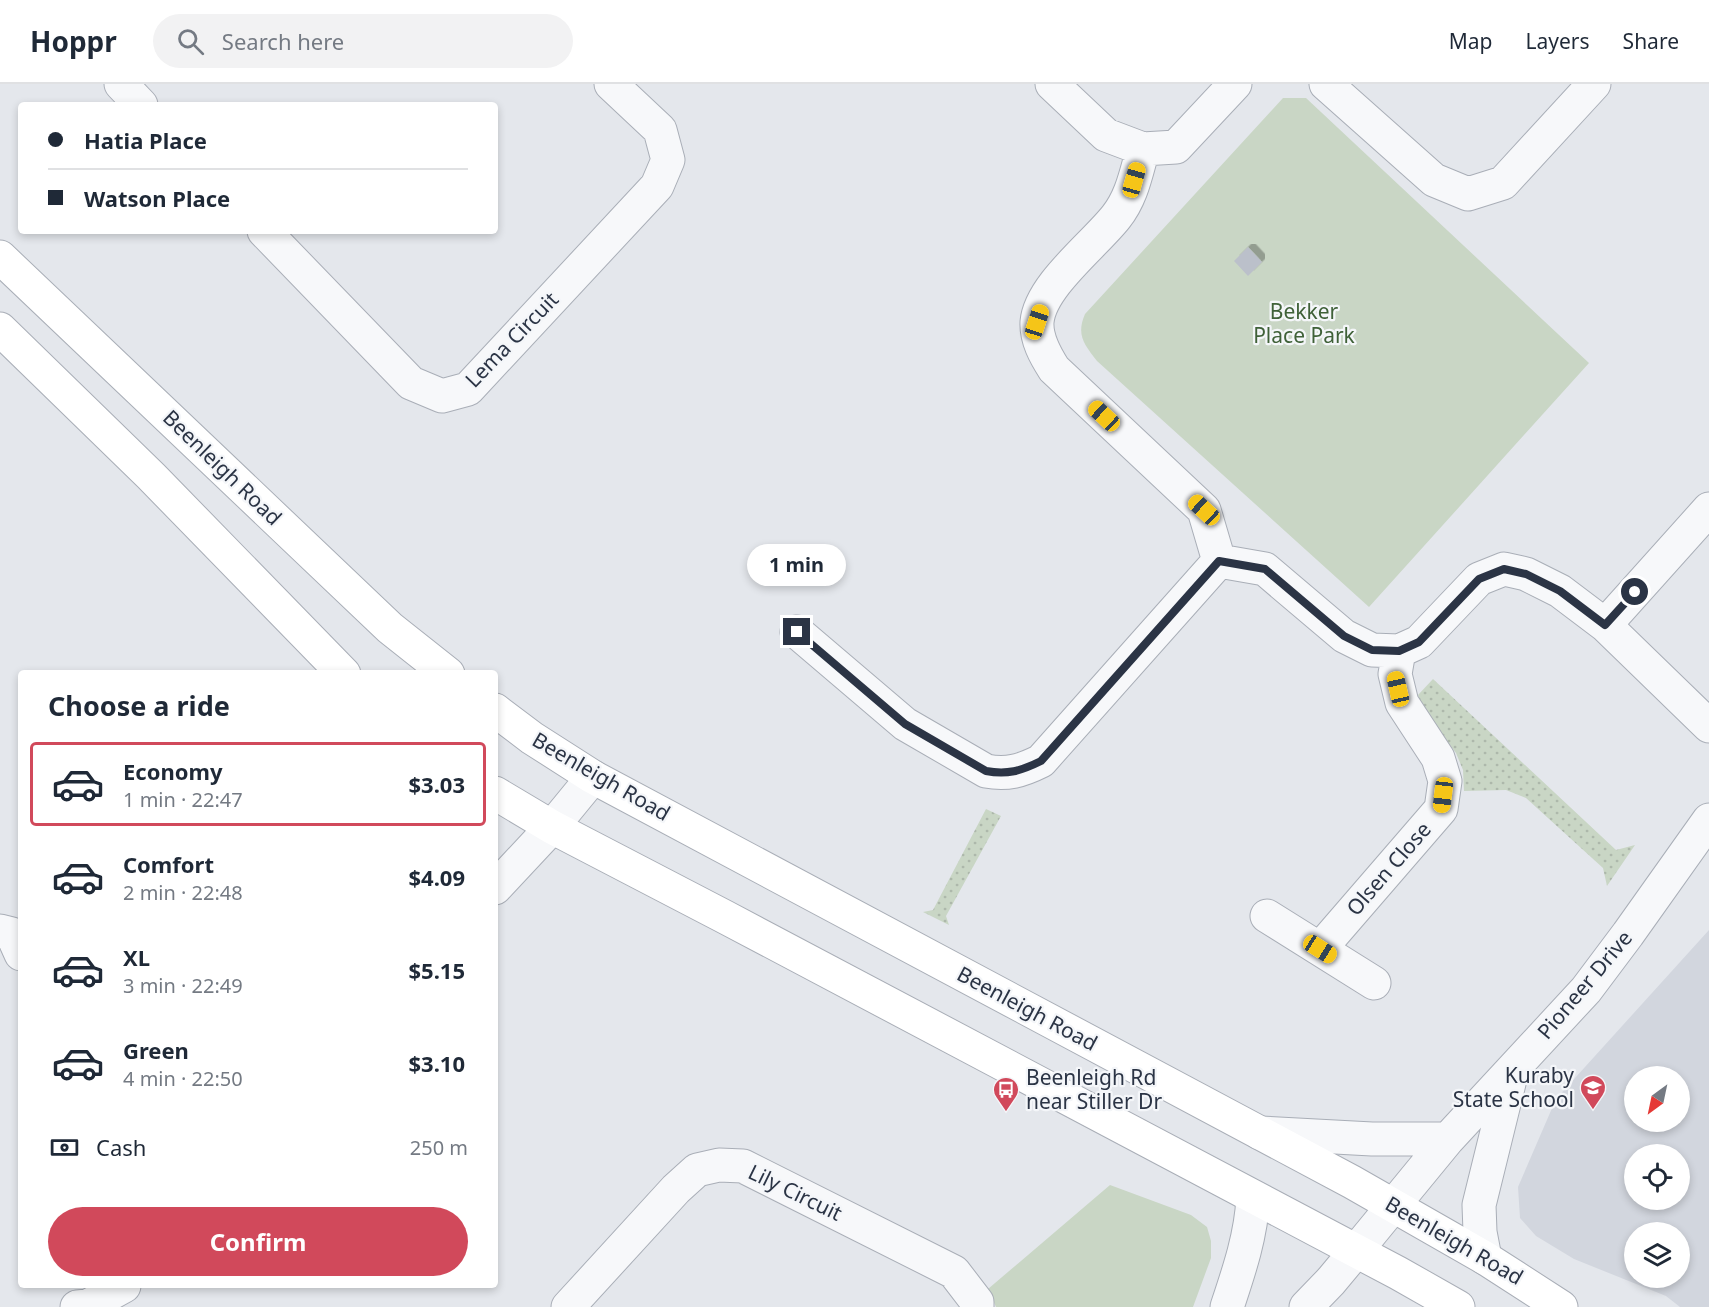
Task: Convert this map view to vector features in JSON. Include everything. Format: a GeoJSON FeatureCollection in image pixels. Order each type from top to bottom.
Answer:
{"type":"FeatureCollection","features":[{"type":"Feature","properties":{"kind":"main road","name":"Beenleigh Road"},"geometry":{"type":"LineString","coordinates":[[0,257],[390,628],[443,670]]}},
{"type":"Feature","properties":{"kind":"main road"},"geometry":{"type":"LineString","coordinates":[[0,329],[151,476],[340,670]]}},
{"type":"Feature","properties":{"kind":"main road","name":"Beenleigh Road"},"geometry":{"type":"LineString","coordinates":[[498,712],[532,738],[593,777],[1394,1205],[1485,1258],[1561,1307]]}},
{"type":"Feature","properties":{"kind":"main road"},"geometry":{"type":"LineString","coordinates":[[498,795],[552,828],[725,917],[1458,1307]]}},
{"type":"Feature","properties":{"kind":"street"},"geometry":{"type":"LineString","coordinates":[[121,84],[138,102]]}},
{"type":"Feature","properties":{"kind":"street","name":"Lema Circuit"},"geometry":{"type":"LineString","coordinates":[[267,234],[411,383],[442,396],[468,389],[657,186],[668,160],[660,130],[611,84]]}},
{"type":"Feature","properties":{"kind":"street"},"geometry":{"type":"LineString","coordinates":[[1052,84],[1106,135],[1143,149],[1176,147],[1235,84]]}},
{"type":"Feature","properties":{"kind":"street"},"geometry":{"type":"LineString","coordinates":[[1326,84],[1434,180],[1468,194],[1503,183],[1594,84]]}},
{"type":"Feature","properties":{"kind":"street"},"geometry":{"type":"LineString","coordinates":[[1143,149],[1130,196],[1116,216],[1046,294],[1037,322],[1041,346],[1054,369],[1204,510],[1219,561]]}},
{"type":"Feature","properties":{"kind":"street"},"geometry":{"type":"LineString","coordinates":[[1605,625],[1709,509]]}},
{"type":"Feature","properties":{"kind":"street"},"geometry":{"type":"LineString","coordinates":[[797,632],[905,724],[986,771],[1001,774],[1019,771],[1041,761],[1219,561]]}},
{"type":"Feature","properties":{"kind":"street"},"geometry":{"type":"LineString","coordinates":[[1219,561],[1265,569],[1344,636],[1372,650],[1399,651],[1419,642],[1479,579],[1504,569],[1526,574],[1560,591],[1605,625],[1709,726]]}},
{"type":"Feature","properties":{"kind":"street","name":"Olsen Close"},"geometry":{"type":"LineString","coordinates":[[1320,949],[1441,809],[1445,781],[1438,758],[1402,703],[1395,674],[1399,651]]}},
{"type":"Feature","properties":{"kind":"street"},"geometry":{"type":"LineString","coordinates":[[498,885],[552,828],[593,777]]}},
{"type":"Feature","properties":{"kind":"street","name":"Pioneer Drive"},"geometry":{"type":"LineString","coordinates":[[1306,1307],[1331,1281],[1448,1139],[1586,990],[1709,820]]}},
{"type":"Feature","properties":{"kind":"street"},"geometry":{"type":"LineString","coordinates":[[1267,916],[1374,983]]}},
{"type":"Feature","properties":{"kind":"street"},"geometry":{"type":"LineString","coordinates":[[1485,1258],[1480,1232],[1479,1205],[1513,1070]]}},
{"type":"Feature","properties":{"kind":"street"},"geometry":{"type":"LineString","coordinates":[[1260,1133],[1372,1139],[1448,1139]]}},
{"type":"Feature","properties":{"kind":"street","name":"Lily Circuit"},"geometry":{"type":"LineString","coordinates":[[568,1307],[676,1189],[697,1170],[719,1165],[743,1166],[954,1272],[977,1302],[976,1307]]}},
{"type":"Feature","properties":{"kind":"street"},"geometry":{"type":"LineString","coordinates":[[1227,1307],[1246,1247],[1252,1221],[1253,1198]]}},
{"type":"Feature","properties":{"kind":"street"},"geometry":{"type":"LineString","coordinates":[[77,1307],[122,1294]]}},
{"type":"Feature","properties":{"kind":"shaded area","name":"Kuraby State School"},"geometry":{"type":"Polygon","coordinates":[[[1709,930],[1709,1307],[1680,1307],[1666,1296],[1646,1288],[1690,1288],[1690,1222],[1624,1222],[1624,1279],[1574,1259],[1536,1236],[1520,1218],[1518,1187],[1556,1099],[1709,930]]]}},
{"type":"Feature","properties":{"kind":"green space","name":"Bekker Place Park"},"geometry":{"type":"Polygon","coordinates":[[[1283,98],[1306,98],[1589,363],[1369,607],[1097,361],[1081,334],[1085,314],[1283,98]]]}},
{"type":"Feature","properties":{"kind":"green space"},"geometry":{"type":"Polygon","coordinates":[[[1433,679],[1616,850],[1635,845],[1607,886],[1603,868],[1526,798],[1506,790],[1464,791],[1463,770],[1456,753],[1422,709],[1418,695],[1433,679]]]}},
{"type":"Feature","properties":{"kind":"green space"},"geometry":{"type":"Polygon","coordinates":[[[986,809],[1001,816],[946,916],[949,925],[923,912],[933,910],[986,809]]]}},
{"type":"Feature","properties":{"kind":"green space"},"geometry":{"type":"Polygon","coordinates":[[[1110,1185],[1191,1215],[1207,1227],[1211,1241],[1211,1258],[1193,1307],[996,1307],[988,1289],[1110,1185]]]}},
{"type":"Feature","properties":{"kind":"building"},"geometry":{"type":"Polygon","coordinates":[[[1248,247],[1262,262],[1248,276],[1234,261],[1248,247]]]}},
{"type":"Feature","properties":{"kind":"place","name":"Kuraby State School"},"geometry":{"type":"Point","coordinates":[1593,1111]}},
{"type":"Feature","properties":{"kind":"place","name":"Beenleigh Rd near Stiller Dr"},"geometry":{"type":"Point","coordinates":[1006,1113]}},
{"type":"Feature","properties":{"kind":"route"},"geometry":{"type":"LineString","coordinates":[[797,632],[905,724],[986,771],[1001,774],[1019,771],[1041,761],[1219,561],[1265,569],[1344,636],[1372,650],[1399,651],[1419,642],[1479,579],[1504,569],[1526,574],[1560,591],[1605,625],[1635,592]]}}]}
